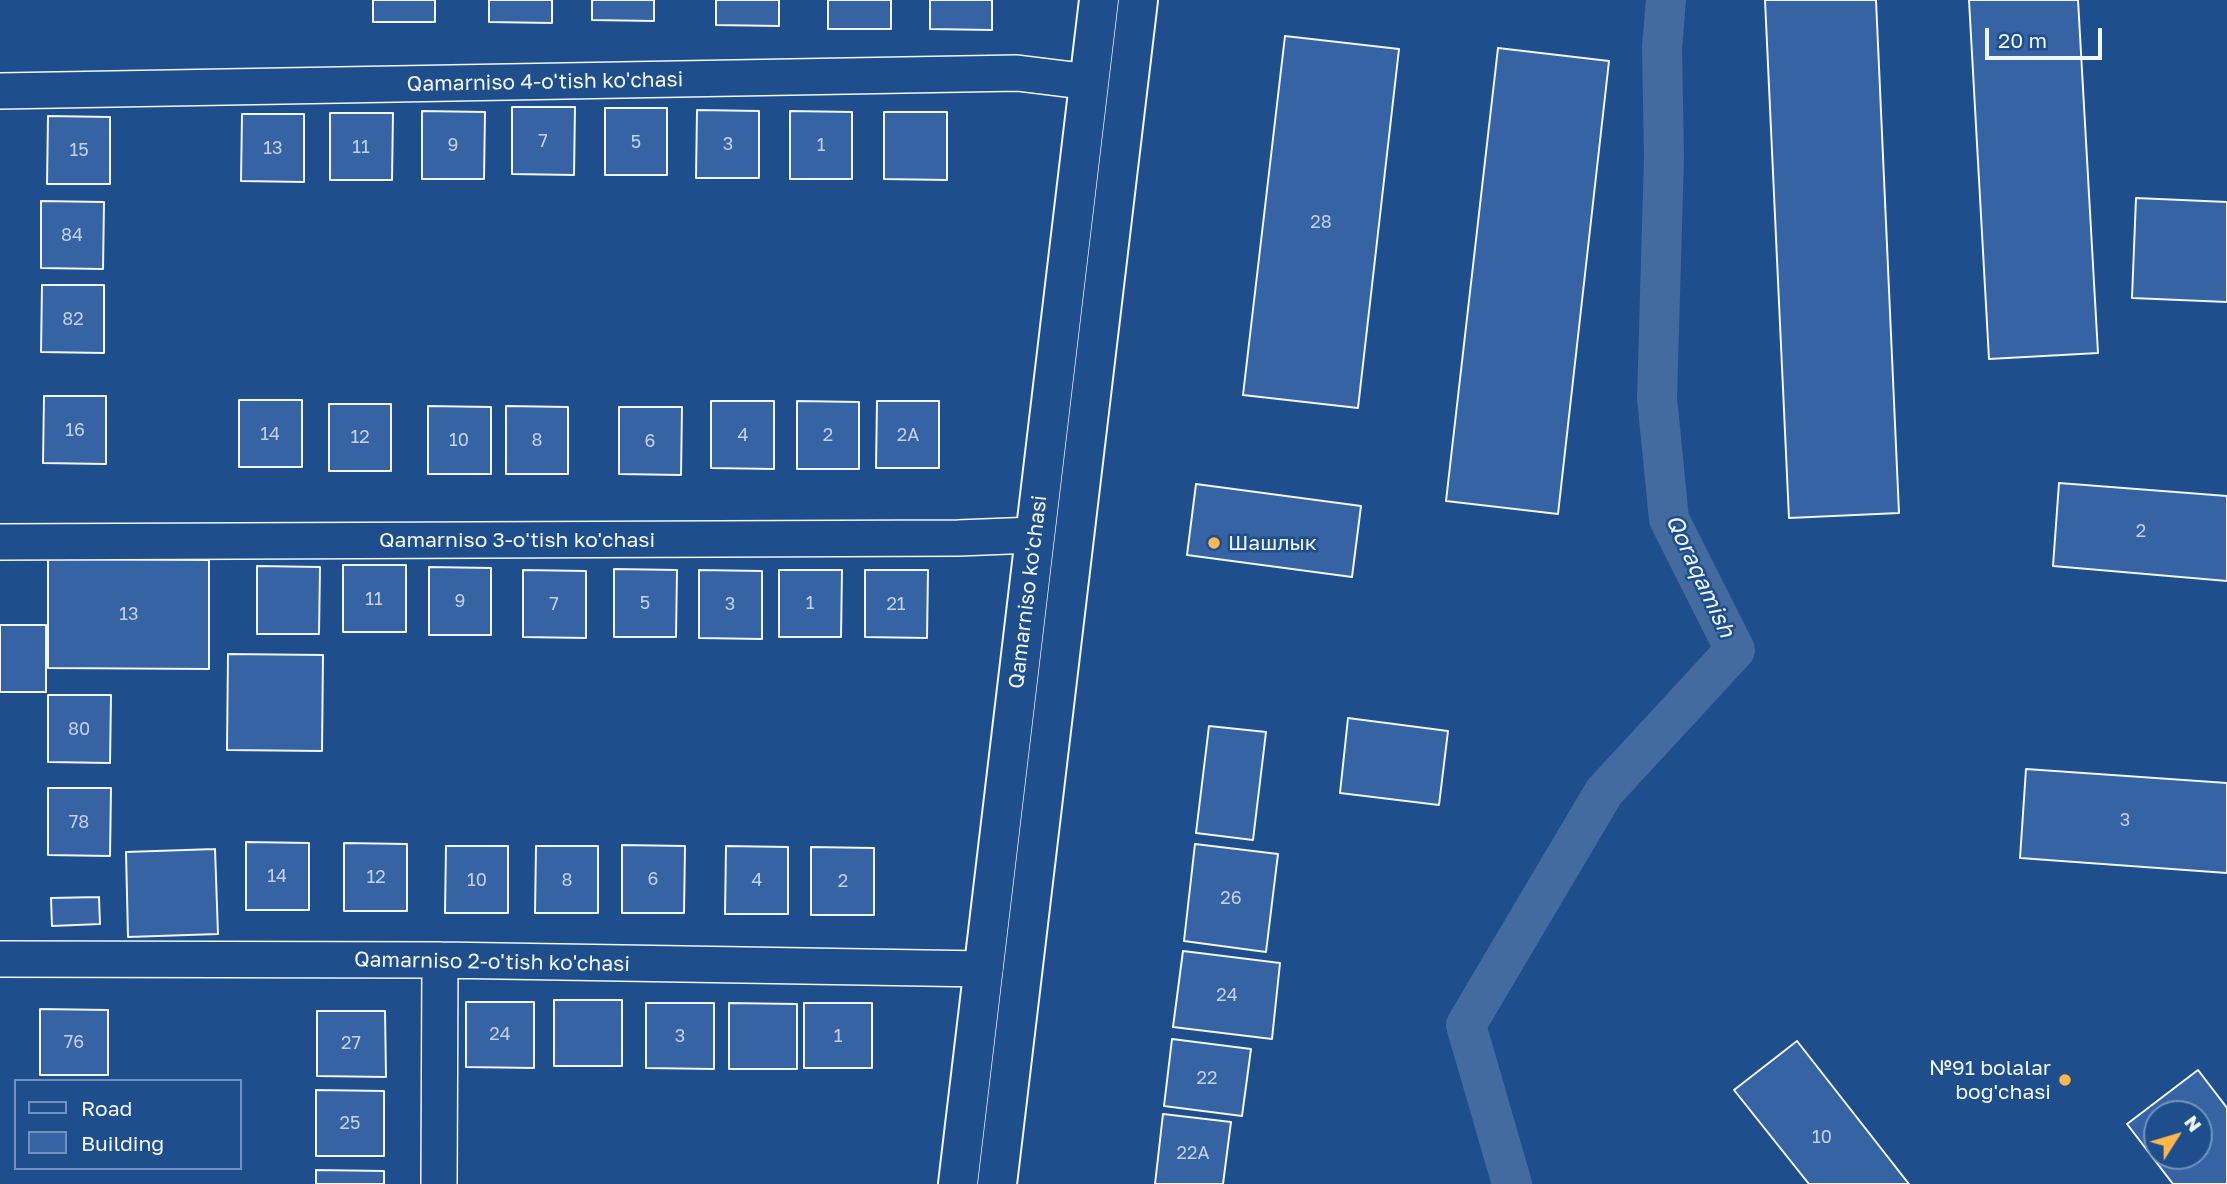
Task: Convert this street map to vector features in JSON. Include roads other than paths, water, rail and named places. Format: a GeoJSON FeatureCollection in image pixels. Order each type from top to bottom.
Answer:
{"type":"FeatureCollection","features":[{"type":"Feature","properties":{"kind":"main road","name":"Qamarniso ko'chasi"},"geometry":{"type":"LineString","coordinates":[[958,1184],[1099,0]]}},
{"type":"Feature","properties":{"kind":"main road","name":"Qamarniso ko'chasi"},"geometry":{"type":"LineString","coordinates":[[997,1184],[1139,0]]}},
{"type":"Feature","properties":{"kind":"street","name":"Qamarniso 4-o'tish ko'chasi"},"geometry":{"type":"LineString","coordinates":[[0,91],[1017,73],[1090,82]]}},
{"type":"Feature","properties":{"kind":"street","name":"Qamarniso 3-o'tish ko'chasi"},"geometry":{"type":"LineString","coordinates":[[0,542],[958,538],[1034,535]]}},
{"type":"Feature","properties":{"kind":"street","name":"Qamarniso 2-o'tish ko'chasi"},"geometry":{"type":"LineString","coordinates":[[0,960],[440,960],[985,969]]}},
{"type":"Feature","properties":{"kind":"street"},"geometry":{"type":"LineString","coordinates":[[439,1184],[440,960]]}},
{"type":"Feature","properties":{"kind":"waterway","name":"Qoraqamish"},"geometry":{"type":"LineString","coordinates":[[1512,1184],[1466,1025],[1604,792],[1735,650],[1669,519],[1657,398],[1664,157],[1662,47],[1666,0]]}},
{"type":"Feature","properties":{"kind":"place","name":"Шашлык"},"geometry":{"type":"Point","coordinates":[1214,543]}},
{"type":"Feature","properties":{"kind":"place","name":"№91 bolalar bog'chasi"},"geometry":{"type":"Point","coordinates":[2065,1080]}}]}
